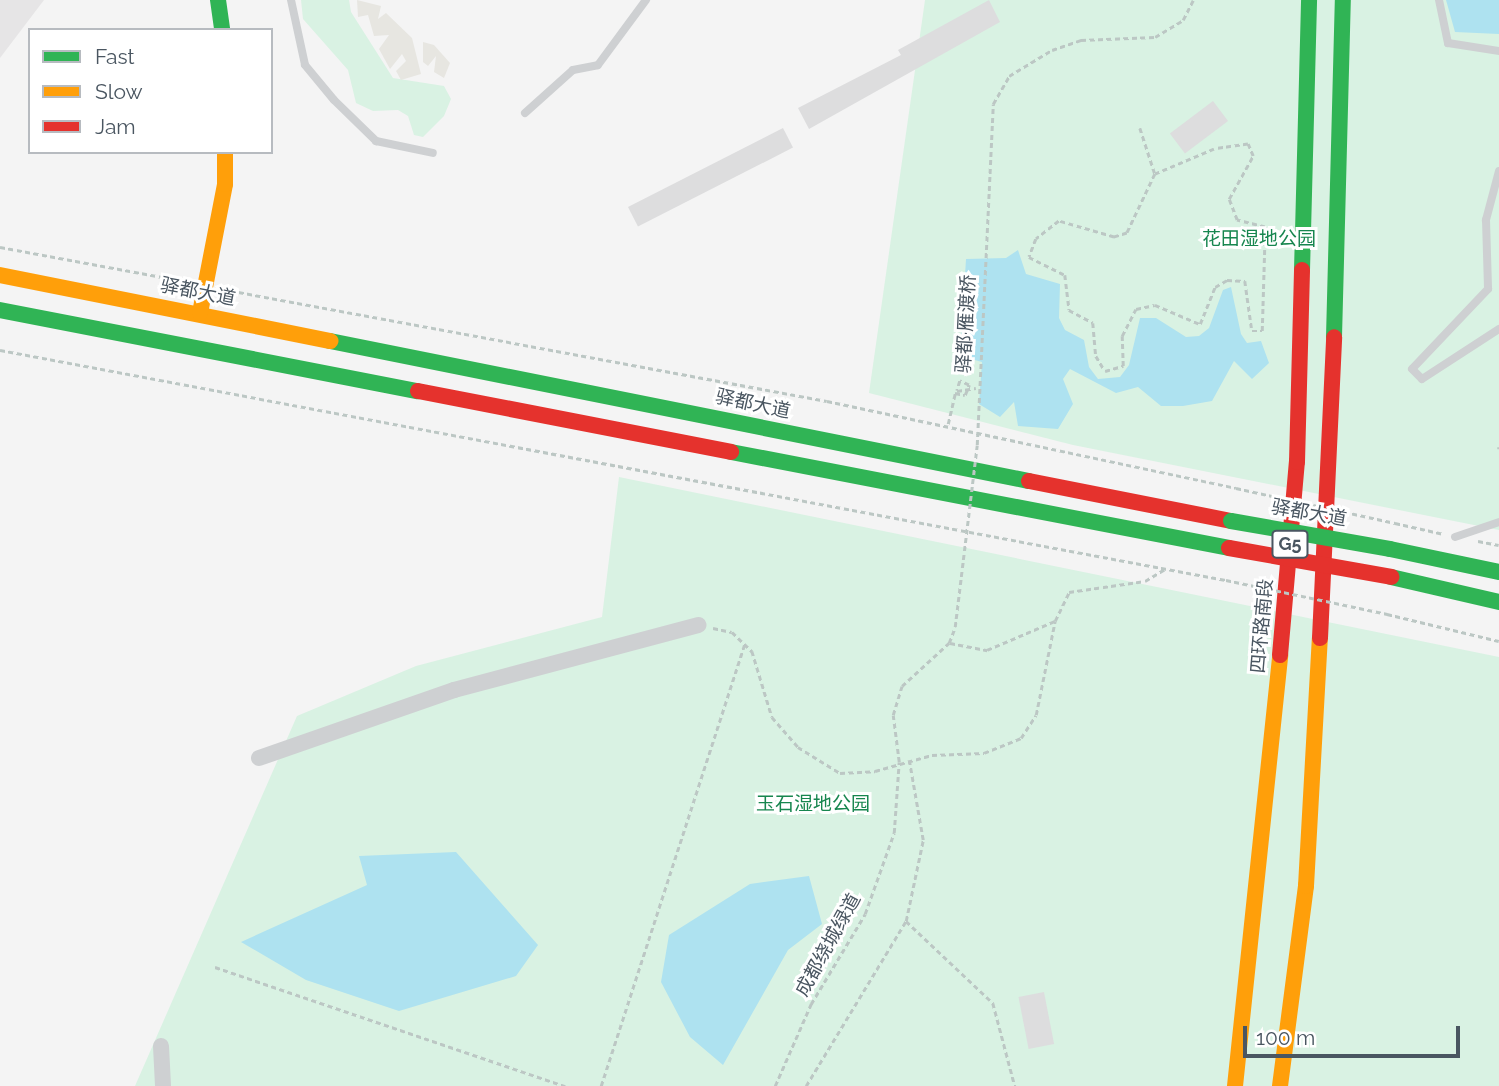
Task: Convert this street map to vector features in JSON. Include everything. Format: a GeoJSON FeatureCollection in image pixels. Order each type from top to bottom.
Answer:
{"type":"FeatureCollection","features":[{"type":"Feature","properties":{"kind":"main road"},"geometry":{"type":"LineString","coordinates":[[218,0],[222,28]]}},
{"type":"Feature","properties":{"kind":"main road","name":"四环路南段"},"geometry":{"type":"LineString","coordinates":[[1236,1086],[1261,881],[1297,463],[1308,0]]}},
{"type":"Feature","properties":{"kind":"main road","name":"G5"},"geometry":{"type":"LineString","coordinates":[[1280,1086],[1306,886],[1322,615],[1343,0]]}},
{"type":"Feature","properties":{"kind":"main road"},"geometry":{"type":"LineString","coordinates":[[200,313],[225,184],[225,154]]}},
{"type":"Feature","properties":{"kind":"main road","name":"驿都大道"},"geometry":{"type":"LineString","coordinates":[[0,275],[1499,572]]}},
{"type":"Feature","properties":{"kind":"main road"},"geometry":{"type":"LineString","coordinates":[[0,310],[1391,577],[1499,602]]}},
{"type":"Feature","properties":{"kind":"street"},"geometry":{"type":"LineString","coordinates":[[259,758],[454,690],[699,625]]}},
{"type":"Feature","properties":{"kind":"street"},"geometry":{"type":"LineString","coordinates":[[161,1046],[163,1086]]}},
{"type":"Feature","properties":{"kind":"lane"},"geometry":{"type":"LineString","coordinates":[[291,0],[305,65],[334,100],[376,141],[433,153]]}},
{"type":"Feature","properties":{"kind":"lane"},"geometry":{"type":"LineString","coordinates":[[525,113],[573,70],[598,65],[646,0]]}},
{"type":"Feature","properties":{"kind":"lane"},"geometry":{"type":"LineString","coordinates":[[1439,0],[1448,43],[1499,51]]}},
{"type":"Feature","properties":{"kind":"lane"},"geometry":{"type":"LineString","coordinates":[[1499,171],[1486,220],[1488,289],[1412,369],[1422,379],[1499,329]]}},
{"type":"Feature","properties":{"kind":"lane"},"geometry":{"type":"LineString","coordinates":[[1455,537],[1499,522]]}},
{"type":"Feature","properties":{"kind":"path","name":"驿都·雁渡桥"},"geometry":{"type":"LineString","coordinates":[[955,627],[968,561],[993,104],[1009,76],[1052,50],[1081,40],[1155,37],[1178,25],[1193,0]]}},
{"type":"Feature","properties":{"kind":"path"},"geometry":{"type":"LineString","coordinates":[[1140,128],[1154,174],[1127,233],[1114,237],[1059,221],[1031,246],[1029,257],[1065,275],[1069,310],[1093,323],[1096,356],[1105,371],[1123,366],[1122,336],[1136,309],[1155,305],[1200,324],[1215,288],[1227,280],[1245,281],[1252,331],[1262,331],[1265,228],[1237,220],[1229,199],[1253,156],[1248,144],[1214,149],[1154,174]]}},
{"type":"Feature","properties":{"kind":"path"},"geometry":{"type":"LineString","coordinates":[[0,247],[948,425],[1395,523]]}},
{"type":"Feature","properties":{"kind":"path"},"geometry":{"type":"LineString","coordinates":[[0,350],[1226,580],[1499,641]]}},
{"type":"Feature","properties":{"kind":"path"},"geometry":{"type":"LineString","coordinates":[[948,425],[955,393],[965,395],[969,385],[960,381],[957,391],[976,388]]}},
{"type":"Feature","properties":{"kind":"path"},"geometry":{"type":"LineString","coordinates":[[699,625],[732,632],[745,644],[765,679],[772,717],[799,747],[840,773],[909,760],[985,753],[1021,738],[1036,715],[1055,621],[1069,592],[1145,581],[1165,569]]}},
{"type":"Feature","properties":{"kind":"path"},"geometry":{"type":"LineString","coordinates":[[949,643],[987,650],[1055,621]]}},
{"type":"Feature","properties":{"kind":"path","name":"成都绕城绿道"},"geometry":{"type":"LineString","coordinates":[[775,1086],[811,1004],[865,914],[894,833],[899,762],[893,715],[902,686],[949,643],[955,627]]}},
{"type":"Feature","properties":{"kind":"path"},"geometry":{"type":"LineString","coordinates":[[601,1086],[745,644]]}},
{"type":"Feature","properties":{"kind":"path"},"geometry":{"type":"LineString","coordinates":[[806,1086],[906,921],[923,840],[909,760]]}},
{"type":"Feature","properties":{"kind":"path"},"geometry":{"type":"LineString","coordinates":[[906,921],[993,1003],[1015,1086]]}},
{"type":"Feature","properties":{"kind":"path"},"geometry":{"type":"LineString","coordinates":[[215,967],[565,1086]]}},
{"type":"Feature","properties":{"kind":"shaded area"},"geometry":{"type":"Polygon","coordinates":[[[0,0],[44,0],[0,58],[0,0]]]}},
{"type":"Feature","properties":{"kind":"green space"},"geometry":{"type":"Polygon","coordinates":[[[301,0],[349,0],[351,12],[393,78],[444,86],[451,99],[444,116],[423,137],[414,135],[408,116],[398,110],[373,111],[356,103],[348,70],[303,19],[301,0]]]}},
{"type":"Feature","properties":{"kind":"green space","name":"花田湿地公园"},"geometry":{"type":"Polygon","coordinates":[[[925,0],[1499,0],[1499,530],[1073,445],[869,393],[925,0]]]}},
{"type":"Feature","properties":{"kind":"green space","name":"玉石湿地公园"},"geometry":{"type":"Polygon","coordinates":[[[619,477],[1499,657],[1499,1086],[135,1086],[297,716],[416,666],[602,617],[619,477]]]}},
{"type":"Feature","properties":{"kind":"sand"},"geometry":{"type":"Polygon","coordinates":[[[357,0],[381,6],[378,19],[386,13],[412,38],[421,74],[401,80],[396,71],[406,61],[402,54],[390,69],[379,49],[389,35],[374,36],[368,15],[358,17],[357,0]]]}},
{"type":"Feature","properties":{"kind":"sand"},"geometry":{"type":"Polygon","coordinates":[[[423,42],[434,45],[450,63],[444,78],[434,72],[436,56],[428,66],[423,62],[423,42]]]}},
{"type":"Feature","properties":{"kind":"water"},"geometry":{"type":"Polygon","coordinates":[[[1446,0],[1499,0],[1499,34],[1455,32],[1446,0]]]}},
{"type":"Feature","properties":{"kind":"water"},"geometry":{"type":"Polygon","coordinates":[[[1018,250],[1026,274],[1060,284],[1059,318],[1065,330],[1084,340],[1089,367],[1098,379],[1120,377],[1129,365],[1140,318],[1156,318],[1186,337],[1199,336],[1209,328],[1223,290],[1231,287],[1241,334],[1247,343],[1261,341],[1269,363],[1252,379],[1234,361],[1212,401],[1183,406],[1161,406],[1138,387],[1116,393],[1070,369],[1063,379],[1073,404],[1058,429],[1018,426],[1014,402],[1000,417],[979,404],[982,362],[960,356],[966,259],[1006,258],[1018,250]]]}},
{"type":"Feature","properties":{"kind":"water"},"geometry":{"type":"Polygon","coordinates":[[[456,852],[538,945],[516,976],[399,1011],[306,980],[241,942],[367,885],[359,856],[456,852]]]}},
{"type":"Feature","properties":{"kind":"water"},"geometry":{"type":"Polygon","coordinates":[[[809,876],[822,924],[788,950],[723,1065],[690,1037],[661,982],[669,935],[750,884],[809,876]]]}},
{"type":"Feature","properties":{"kind":"building"},"geometry":{"type":"Polygon","coordinates":[[[989,0],[1000,22],[809,129],[798,108],[901,55],[898,50],[989,0]]]}},
{"type":"Feature","properties":{"kind":"building"},"geometry":{"type":"Polygon","coordinates":[[[1213,101],[1228,121],[1185,153],[1170,133],[1213,101]]]}},
{"type":"Feature","properties":{"kind":"building"},"geometry":{"type":"Polygon","coordinates":[[[783,128],[793,148],[638,227],[628,207],[783,128]]]}},
{"type":"Feature","properties":{"kind":"building"},"geometry":{"type":"Polygon","coordinates":[[[1044,992],[1054,1044],[1029,1049],[1018,997],[1044,992]]]}},
{"type":"Feature","properties":{"kind":"traffic: fast"},"geometry":{"type":"LineString","coordinates":[[218,0],[222,28]]}},
{"type":"Feature","properties":{"kind":"traffic: fast"},"geometry":{"type":"LineString","coordinates":[[1302,270],[1309,0]]}},
{"type":"Feature","properties":{"kind":"traffic: fast"},"geometry":{"type":"LineString","coordinates":[[1334,337],[1343,0]]}},
{"type":"Feature","properties":{"kind":"traffic: fast"},"geometry":{"type":"LineString","coordinates":[[0,310],[418,391]]}},
{"type":"Feature","properties":{"kind":"traffic: fast"},"geometry":{"type":"LineString","coordinates":[[330,341],[1029,481]]}},
{"type":"Feature","properties":{"kind":"traffic: fast"},"geometry":{"type":"LineString","coordinates":[[731,452],[1229,548]]}},
{"type":"Feature","properties":{"kind":"traffic: fast"},"geometry":{"type":"LineString","coordinates":[[1231,521],[1390,549]]}},
{"type":"Feature","properties":{"kind":"traffic: fast"},"geometry":{"type":"LineString","coordinates":[[1390,549],[1499,572]]}},
{"type":"Feature","properties":{"kind":"traffic: fast"},"geometry":{"type":"LineString","coordinates":[[1391,577],[1499,602]]}},
{"type":"Feature","properties":{"kind":"traffic: slow"},"geometry":{"type":"LineString","coordinates":[[200,313],[225,184],[225,154]]}},
{"type":"Feature","properties":{"kind":"traffic: slow"},"geometry":{"type":"LineString","coordinates":[[0,275],[330,341]]}},
{"type":"Feature","properties":{"kind":"traffic: slow"},"geometry":{"type":"LineString","coordinates":[[1280,1086],[1306,886],[1320,638]]}},
{"type":"Feature","properties":{"kind":"traffic: slow"},"geometry":{"type":"LineString","coordinates":[[1235,1086],[1280,655]]}},
{"type":"Feature","properties":{"kind":"traffic: jam"},"geometry":{"type":"LineString","coordinates":[[1280,655],[1297,462],[1302,270]]}},
{"type":"Feature","properties":{"kind":"traffic: jam"},"geometry":{"type":"LineString","coordinates":[[1320,638],[1334,337]]}},
{"type":"Feature","properties":{"kind":"traffic: jam"},"geometry":{"type":"LineString","coordinates":[[418,391],[731,452]]}},
{"type":"Feature","properties":{"kind":"traffic: jam"},"geometry":{"type":"LineString","coordinates":[[1029,481],[1231,521]]}},
{"type":"Feature","properties":{"kind":"traffic: jam"},"geometry":{"type":"LineString","coordinates":[[1229,548],[1391,577]]}}]}
